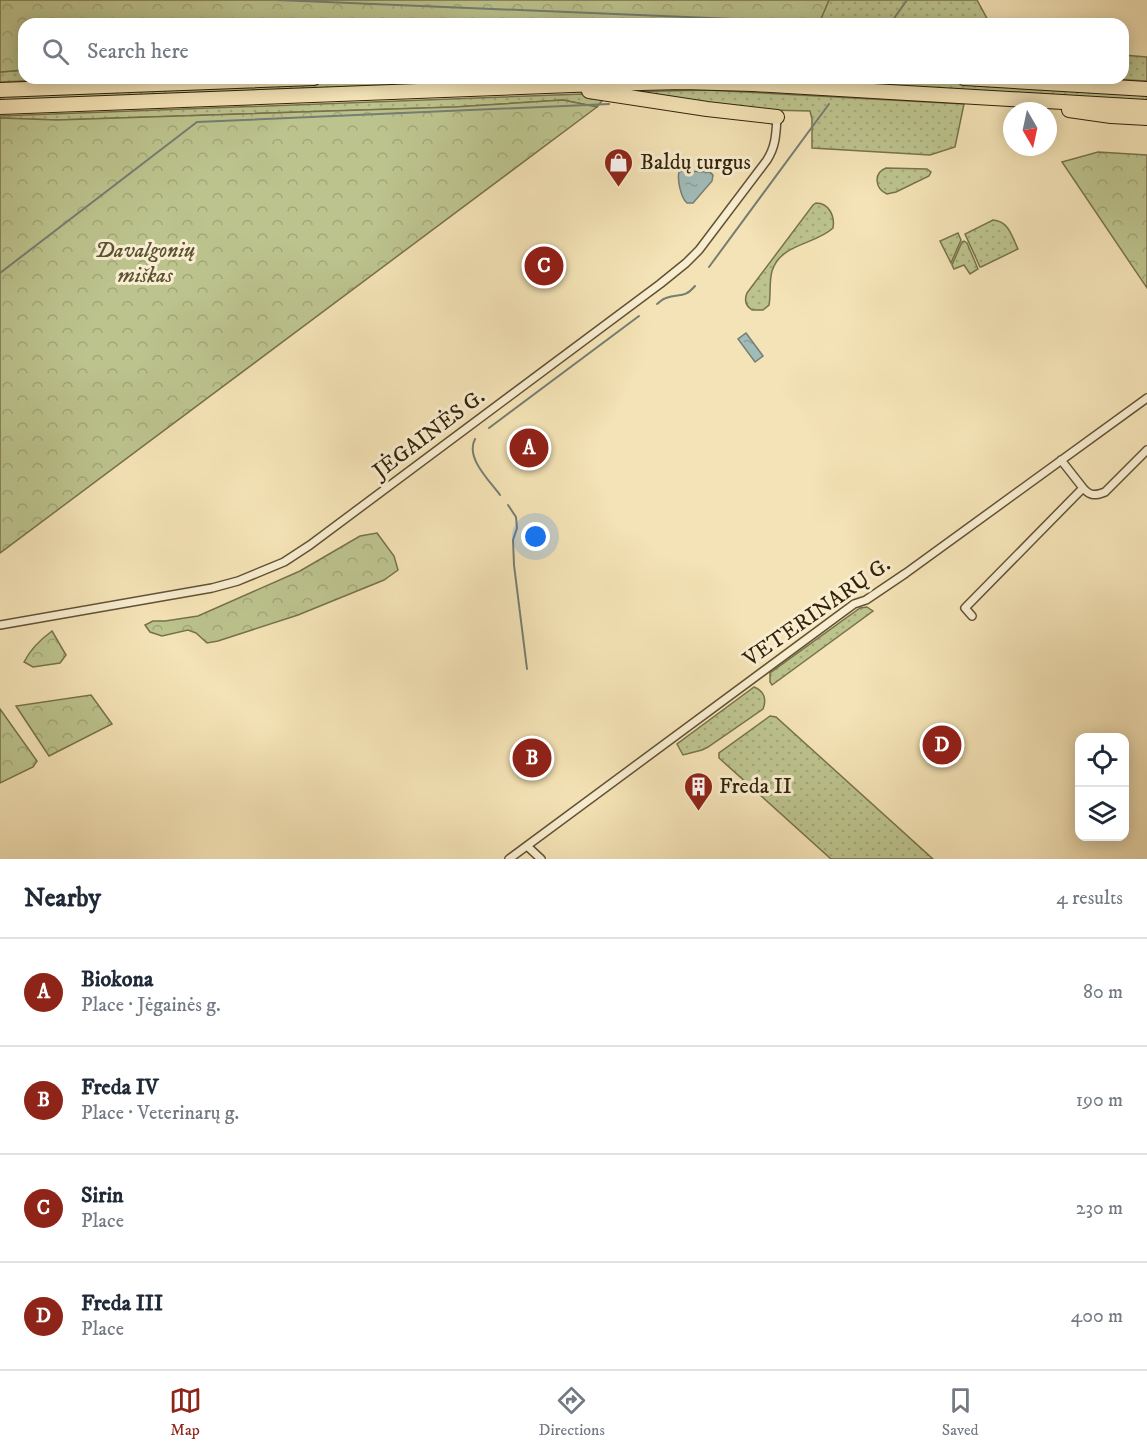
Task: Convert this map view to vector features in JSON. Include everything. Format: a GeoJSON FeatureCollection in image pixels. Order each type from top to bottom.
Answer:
{"type":"FeatureCollection","features":[{"type":"Feature","properties":{"kind":"highway"},"geometry":{"type":"LineString","coordinates":[[0,90],[157,84]]}},
{"type":"Feature","properties":{"kind":"highway"},"geometry":{"type":"LineString","coordinates":[[0,107],[620,84]]}},
{"type":"Feature","properties":{"kind":"highway"},"geometry":{"type":"LineString","coordinates":[[753,84],[1147,107]]}},
{"type":"Feature","properties":{"kind":"highway"},"geometry":{"type":"LineString","coordinates":[[1064,84],[1147,89]]}},
{"type":"Feature","properties":{"kind":"highway"},"geometry":{"type":"LineString","coordinates":[[557,86],[707,109],[777,117]]}},
{"type":"Feature","properties":{"kind":"highway"},"geometry":{"type":"LineString","coordinates":[[983,97],[1111,116],[1147,118]]}},
{"type":"Feature","properties":{"kind":"street","name":"JĖGAINĖS G."},"geometry":{"type":"LineString","coordinates":[[0,625],[212,588],[262,573],[284,562],[503,402],[686,263],[712,234],[773,151],[776,141],[777,117]]}},
{"type":"Feature","properties":{"kind":"street","name":"VETERINARŲ G."},"geometry":{"type":"LineString","coordinates":[[509,859],[854,604],[866,600],[906,573],[1147,398]]}},
{"type":"Feature","properties":{"kind":"street"},"geometry":{"type":"LineString","coordinates":[[1061,460],[1083,488],[1089,494],[1097,496],[1105,492],[1147,450]]}},
{"type":"Feature","properties":{"kind":"street"},"geometry":{"type":"LineString","coordinates":[[972,616],[965,608],[1083,488]]}},
{"type":"Feature","properties":{"kind":"street"},"geometry":{"type":"LineString","coordinates":[[527,846],[541,859]]}},
{"type":"Feature","properties":{"kind":"green space"},"geometry":{"type":"Polygon","coordinates":[[[0,0],[829,0],[821,18],[18,18],[18,70],[0,72],[0,0]]]}},
{"type":"Feature","properties":{"kind":"green space"},"geometry":{"type":"Polygon","coordinates":[[[829,0],[977,0],[987,18],[820,18],[829,0]]]}},
{"type":"Feature","properties":{"kind":"green space"},"geometry":{"type":"Polygon","coordinates":[[[1129,56],[1147,57],[1147,81],[1129,80],[1129,56]]]}},
{"type":"Feature","properties":{"kind":"green space"},"geometry":{"type":"Polygon","coordinates":[[[18,70],[18,81],[0,82],[0,72],[18,70]]]}},
{"type":"Feature","properties":{"kind":"green space"},"geometry":{"type":"Polygon","coordinates":[[[277,84],[477,84],[0,103],[0,95],[277,84]]]}},
{"type":"Feature","properties":{"kind":"green space"},"geometry":{"type":"Polygon","coordinates":[[[840,84],[978,84],[1147,96],[1147,101],[840,84]]]}},
{"type":"Feature","properties":{"kind":"green space"},"geometry":{"type":"Polygon","coordinates":[[[707,90],[964,104],[955,147],[930,155],[812,148],[810,111],[768,110],[622,92],[707,90]]]}},
{"type":"Feature","properties":{"kind":"green space"},"geometry":{"type":"Polygon","coordinates":[[[583,94],[606,96],[597,107],[563,100],[455,107],[57,120],[0,118],[0,116],[583,94]]]}},
{"type":"Feature","properties":{"kind":"green space","name":"Davalgonių miškas"},"geometry":{"type":"Polygon","coordinates":[[[563,100],[597,107],[0,553],[0,118],[57,120],[455,107],[563,100]]]}},
{"type":"Feature","properties":{"kind":"green space"},"geometry":{"type":"Polygon","coordinates":[[[1098,152],[1147,155],[1147,288],[1062,162],[1098,152]]]}},
{"type":"Feature","properties":{"kind":"green space"},"geometry":{"type":"Polygon","coordinates":[[[886,168],[927,169],[931,172],[929,176],[887,194],[880,189],[877,181],[879,173],[886,168]]]}},
{"type":"Feature","properties":{"kind":"green space"},"geometry":{"type":"Polygon","coordinates":[[[816,203],[828,208],[833,219],[833,228],[826,234],[791,250],[776,262],[772,271],[769,305],[763,310],[752,310],[746,303],[747,293],[816,203]]]}},
{"type":"Feature","properties":{"kind":"green space"},"geometry":{"type":"Polygon","coordinates":[[[993,220],[1006,226],[1018,249],[980,267],[965,234],[993,220]]]}},
{"type":"Feature","properties":{"kind":"green space"},"geometry":{"type":"Polygon","coordinates":[[[958,233],[961,240],[951,263],[940,241],[958,233]]]}},
{"type":"Feature","properties":{"kind":"green space"},"geometry":{"type":"Polygon","coordinates":[[[964,241],[978,269],[970,274],[964,265],[954,269],[952,265],[964,241]]]}},
{"type":"Feature","properties":{"kind":"green space"},"geometry":{"type":"Polygon","coordinates":[[[377,533],[394,556],[398,570],[384,580],[298,615],[207,643],[196,633],[188,630],[162,636],[150,632],[145,625],[153,621],[198,616],[300,571],[360,536],[377,533]]]}},
{"type":"Feature","properties":{"kind":"green space"},"geometry":{"type":"Polygon","coordinates":[[[867,607],[873,611],[772,685],[770,673],[860,608],[867,607]]]}},
{"type":"Feature","properties":{"kind":"green space"},"geometry":{"type":"Polygon","coordinates":[[[52,631],[66,655],[60,663],[33,667],[24,662],[36,645],[52,631]]]}},
{"type":"Feature","properties":{"kind":"green space"},"geometry":{"type":"Polygon","coordinates":[[[754,687],[764,696],[763,709],[708,747],[683,755],[677,744],[754,687]]]}},
{"type":"Feature","properties":{"kind":"green space"},"geometry":{"type":"Polygon","coordinates":[[[91,695],[112,724],[49,756],[16,706],[91,695]]]}},
{"type":"Feature","properties":{"kind":"green space"},"geometry":{"type":"Polygon","coordinates":[[[0,709],[37,761],[33,767],[0,783],[0,709]]]}},
{"type":"Feature","properties":{"kind":"green space"},"geometry":{"type":"Polygon","coordinates":[[[770,716],[776,717],[933,859],[831,859],[719,758],[719,753],[770,716]]]}},
{"type":"Feature","properties":{"kind":"water"},"geometry":{"type":"Polygon","coordinates":[[[679,172],[710,172],[713,175],[712,181],[693,203],[687,203],[681,193],[679,172]]]}},
{"type":"Feature","properties":{"kind":"water"},"geometry":{"type":"Polygon","coordinates":[[[746,333],[763,356],[755,362],[738,339],[746,333]]]}},
{"type":"Feature","properties":{"kind":"waterway"},"geometry":{"type":"LineString","coordinates":[[278,0],[710,18]]}},
{"type":"Feature","properties":{"kind":"waterway"},"geometry":{"type":"LineString","coordinates":[[894,18],[907,0]]}},
{"type":"Feature","properties":{"kind":"waterway"},"geometry":{"type":"LineString","coordinates":[[0,273],[197,122],[609,104]]}},
{"type":"Feature","properties":{"kind":"waterway"},"geometry":{"type":"LineString","coordinates":[[709,267],[829,104]]}},
{"type":"Feature","properties":{"kind":"waterway"},"geometry":{"type":"LineString","coordinates":[[657,304],[665,298],[684,294],[695,286]]}},
{"type":"Feature","properties":{"kind":"waterway"},"geometry":{"type":"LineString","coordinates":[[489,428],[639,316]]}},
{"type":"Feature","properties":{"kind":"waterway"},"geometry":{"type":"LineString","coordinates":[[475,439],[473,454],[476,461],[500,495]]}},
{"type":"Feature","properties":{"kind":"waterway"},"geometry":{"type":"LineString","coordinates":[[508,505],[516,517],[517,528],[513,540],[514,565],[527,669]]}},
{"type":"Feature","properties":{"kind":"place","name":"Baldų turgus"},"geometry":{"type":"Point","coordinates":[619,188]}},
{"type":"Feature","properties":{"kind":"place","name":"Sirin"},"geometry":{"type":"Point","coordinates":[544,266]}},
{"type":"Feature","properties":{"kind":"place","name":"Biokona"},"geometry":{"type":"Point","coordinates":[529,448]}},
{"type":"Feature","properties":{"kind":"place","name":"Freda III"},"geometry":{"type":"Point","coordinates":[942,745]}},
{"type":"Feature","properties":{"kind":"place","name":"Freda IV"},"geometry":{"type":"Point","coordinates":[532,758]}},
{"type":"Feature","properties":{"kind":"place","name":"Freda II"},"geometry":{"type":"Point","coordinates":[698,812]}}]}
